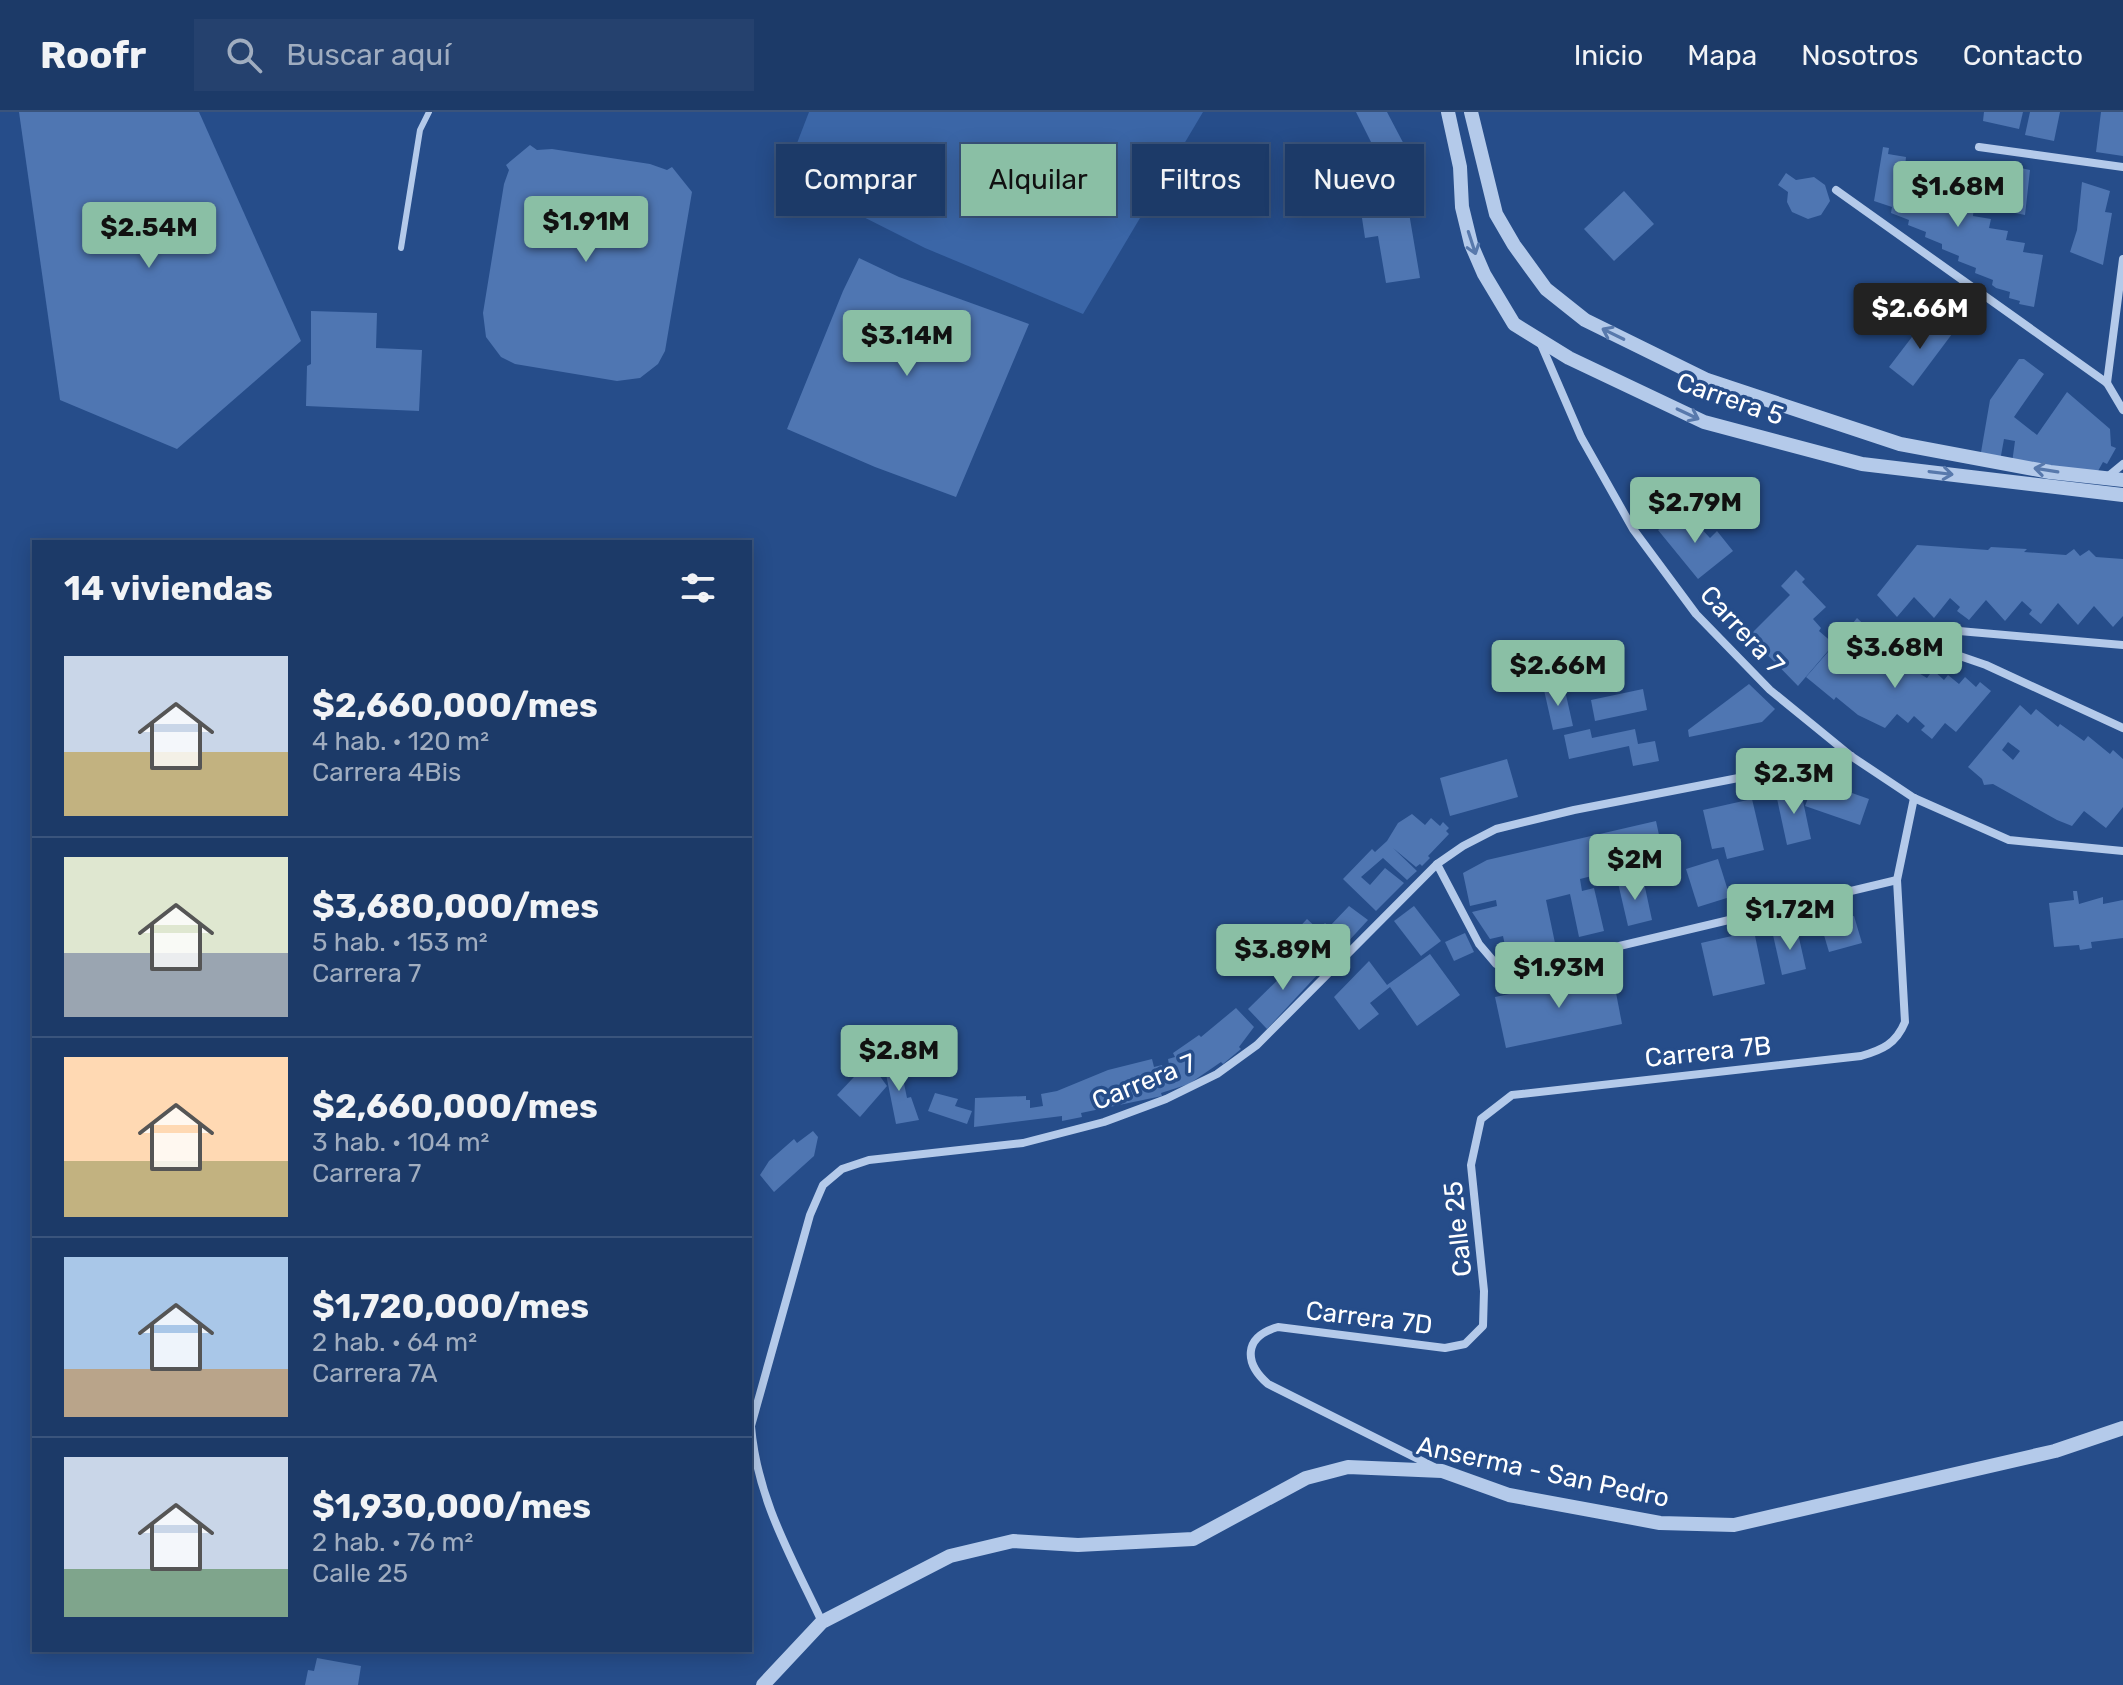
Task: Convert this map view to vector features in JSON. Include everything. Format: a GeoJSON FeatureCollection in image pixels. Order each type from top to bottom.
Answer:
{"type":"FeatureCollection","features":[{"type":"Feature","properties":{"kind":"street","name":"Carrera 5"},"geometry":{"type":"LineString","coordinates":[[1448,112],[1460,167],[1462,207],[1471,244],[1484,274],[1514,324],[1593,371],[1704,422],[1862,464],[2123,495]]}},
{"type":"Feature","properties":{"kind":"street","name":"Carrera 5"},"geometry":{"type":"LineString","coordinates":[[1471,112],[1496,214],[1546,289],[1585,320],[1707,380],[1900,444],[2050,472],[2123,480]]}},
{"type":"Feature","properties":{"kind":"street"},"geometry":{"type":"LineString","coordinates":[[1979,147],[2123,167]]}},
{"type":"Feature","properties":{"kind":"street"},"geometry":{"type":"LineString","coordinates":[[1836,190],[2107,383],[2122,407]]}},
{"type":"Feature","properties":{"kind":"street"},"geometry":{"type":"LineString","coordinates":[[2107,383],[2123,259]]}},
{"type":"Feature","properties":{"kind":"street","name":"Carrera 7"},"geometry":{"type":"LineString","coordinates":[[1540,340],[1581,437],[1633,529],[1696,614],[1770,690],[1851,756],[1914,798],[2009,840],[2123,851]]}},
{"type":"Feature","properties":{"kind":"street"},"geometry":{"type":"LineString","coordinates":[[2105,478],[2123,464]]}},
{"type":"Feature","properties":{"kind":"street"},"geometry":{"type":"LineString","coordinates":[[2123,645],[1959,631],[1887,631],[1986,665],[2123,728]]}},
{"type":"Feature","properties":{"kind":"street","name":"Carrera 7"},"geometry":{"type":"LineString","coordinates":[[752,1422],[810,1215],[823,1185],[842,1169],[869,1160],[1023,1143],[1104,1122],[1166,1099],[1217,1074],[1257,1045],[1437,864],[1463,846],[1509,826],[1574,810],[1851,756]]}},
{"type":"Feature","properties":{"kind":"street"},"geometry":{"type":"LineString","coordinates":[[1437,864],[1479,944],[1496,964],[1519,967],[1552,962],[1897,880],[1914,798]]}},
{"type":"Feature","properties":{"kind":"street","name":"Carrera 7B"},"geometry":{"type":"LineString","coordinates":[[1512,1095],[1861,1056],[1886,1049],[1901,1032],[1906,1008],[1897,880]]}},
{"type":"Feature","properties":{"kind":"street","name":"Calle 25"},"geometry":{"type":"LineString","coordinates":[[1483,1326],[1484,1291],[1471,1165],[1481,1119],[1512,1095]]}},
{"type":"Feature","properties":{"kind":"street","name":"Carrera 7D"},"geometry":{"type":"LineString","coordinates":[[1442,1471],[1268,1384],[1254,1372],[1250,1360],[1251,1347],[1266,1330],[1278,1327],[1445,1348],[1465,1344],[1483,1326]]}},
{"type":"Feature","properties":{"kind":"street","name":"Anserma - San Pedro"},"geometry":{"type":"LineString","coordinates":[[763,1685],[822,1622],[950,1556],[1013,1541],[1078,1545],[1193,1539],[1306,1478],[1348,1467],[1442,1471],[1509,1495],[1660,1523],[1734,1525],[2055,1451],[2123,1428]]}},
{"type":"Feature","properties":{"kind":"street","name":"Carrera 7"},"geometry":{"type":"LineString","coordinates":[[752,1436],[754,1457],[773,1522],[822,1622]]}},
{"type":"Feature","properties":{"kind":"lane"},"geometry":{"type":"LineString","coordinates":[[401,248],[420,130],[429,112]]}},
{"type":"Feature","properties":{"kind":"shaded area"},"geometry":{"type":"Polygon","coordinates":[[[809,112],[1203,112],[1184,144],[1132,144],[1132,216],[1141,216],[1083,314],[925,248],[861,216],[945,216],[945,144],[797,144],[809,112]]]}},
{"type":"Feature","properties":{"kind":"building"},"geometry":{"type":"Polygon","coordinates":[[[19,112],[199,112],[301,341],[177,449],[60,400],[19,112]]]}},
{"type":"Feature","properties":{"kind":"building"},"geometry":{"type":"Polygon","coordinates":[[[1356,112],[1387,112],[1404,144],[1372,144],[1356,112]]]}},
{"type":"Feature","properties":{"kind":"building"},"geometry":{"type":"Polygon","coordinates":[[[1984,112],[2023,112],[2019,129],[1983,121],[1984,112]]]}},
{"type":"Feature","properties":{"kind":"building"},"geometry":{"type":"Polygon","coordinates":[[[2030,112],[2060,112],[2054,141],[2025,135],[2030,112]]]}},
{"type":"Feature","properties":{"kind":"building"},"geometry":{"type":"Polygon","coordinates":[[[2101,112],[2123,112],[2123,156],[2096,152],[2101,112]]]}},
{"type":"Feature","properties":{"kind":"building"},"geometry":{"type":"Polygon","coordinates":[[[530,145],[537,150],[552,149],[650,164],[667,170],[672,167],[692,192],[665,351],[658,364],[640,378],[617,381],[515,364],[501,357],[486,337],[483,313],[504,184],[509,170],[506,165],[530,145]]]}},
{"type":"Feature","properties":{"kind":"building"},"geometry":{"type":"Polygon","coordinates":[[[1883,147],[1889,148],[1888,154],[1906,157],[1905,167],[1923,171],[1922,179],[1940,182],[1939,191],[1957,195],[1956,203],[1974,207],[1973,216],[1991,219],[1989,228],[2008,231],[2006,240],[2025,243],[2023,252],[2043,255],[2034,307],[2009,298],[2010,292],[1996,288],[1992,285],[1993,280],[1975,273],[1976,268],[1958,261],[1959,256],[1925,237],[1926,232],[1908,225],[1909,220],[1891,213],[1892,207],[1874,201],[1883,147]]]}},
{"type":"Feature","properties":{"kind":"building"},"geometry":{"type":"Polygon","coordinates":[[[1980,163],[2030,170],[2025,215],[2001,210],[2003,194],[1990,191],[1987,206],[1971,203],[1980,163]]]}},
{"type":"Feature","properties":{"kind":"building"},"geometry":{"type":"Polygon","coordinates":[[[1786,173],[1796,180],[1814,177],[1825,185],[1830,201],[1821,215],[1808,219],[1792,212],[1787,202],[1788,192],[1778,185],[1786,173]]]}},
{"type":"Feature","properties":{"kind":"building"},"geometry":{"type":"Polygon","coordinates":[[[2082,182],[2110,191],[2105,212],[2112,213],[2103,265],[2070,252],[2077,230],[2082,182]]]}},
{"type":"Feature","properties":{"kind":"building"},"geometry":{"type":"Polygon","coordinates":[[[1624,191],[1654,224],[1614,261],[1584,229],[1624,191]]]}},
{"type":"Feature","properties":{"kind":"building"},"geometry":{"type":"Polygon","coordinates":[[[1362,216],[1410,216],[1420,278],[1386,283],[1378,236],[1365,238],[1362,216]]]}},
{"type":"Feature","properties":{"kind":"building"},"geometry":{"type":"Polygon","coordinates":[[[859,258],[899,277],[1029,324],[956,497],[875,467],[787,429],[859,258]]]}},
{"type":"Feature","properties":{"kind":"building"},"geometry":{"type":"Polygon","coordinates":[[[311,311],[377,313],[376,348],[422,350],[419,411],[306,406],[307,366],[311,364],[311,311]]]}},
{"type":"Feature","properties":{"kind":"building"},"geometry":{"type":"Polygon","coordinates":[[[1928,316],[1952,334],[1913,386],[1889,367],[1928,316]]]}},
{"type":"Feature","properties":{"kind":"building"},"geometry":{"type":"Polygon","coordinates":[[[2019,359],[2024,359],[2044,374],[2014,417],[2037,435],[2067,392],[2110,429],[2111,446],[2116,448],[2107,464],[2103,462],[2098,471],[2012,463],[2015,441],[2004,439],[2000,461],[1980,458],[1990,400],[2019,359]]]}},
{"type":"Feature","properties":{"kind":"building"},"geometry":{"type":"Polygon","coordinates":[[[1649,508],[1658,511],[1658,521],[1649,524],[1643,516],[1649,508]]]}},
{"type":"Feature","properties":{"kind":"building"},"geometry":{"type":"Polygon","coordinates":[[[1686,512],[1710,538],[1717,531],[1733,551],[1698,579],[1658,530],[1686,512]]]}},
{"type":"Feature","properties":{"kind":"building"},"geometry":{"type":"Polygon","coordinates":[[[1917,545],[1988,550],[1991,547],[2027,549],[2024,552],[2066,555],[2074,549],[2080,556],[2089,550],[2096,557],[2123,559],[2123,616],[2113,627],[2094,606],[2078,625],[2058,603],[2041,624],[2029,614],[2032,610],[2022,601],[2005,621],[1986,600],[1969,620],[1957,611],[1960,607],[1950,598],[1934,618],[1914,597],[1897,617],[1877,595],[1917,545]]]}},
{"type":"Feature","properties":{"kind":"building"},"geometry":{"type":"Polygon","coordinates":[[[1796,570],[1805,579],[1802,582],[1826,607],[1813,619],[1821,628],[1819,631],[1834,644],[1798,686],[1749,636],[1790,595],[1781,586],[1796,570]]]}},
{"type":"Feature","properties":{"kind":"building"},"geometry":{"type":"Polygon","coordinates":[[[1857,618],[1876,636],[1867,646],[1848,629],[1857,618]]]}},
{"type":"Feature","properties":{"kind":"building"},"geometry":{"type":"Polygon","coordinates":[[[1842,636],[1869,657],[1872,654],[1897,669],[1902,663],[1927,678],[1933,670],[1944,680],[1948,675],[1959,684],[1965,677],[1976,687],[1980,682],[1991,691],[1956,732],[1945,723],[1932,739],[1921,730],[1925,726],[1914,716],[1908,723],[1897,714],[1885,728],[1858,715],[1836,697],[1834,700],[1806,677],[1842,636]]]}},
{"type":"Feature","properties":{"kind":"building"},"geometry":{"type":"Polygon","coordinates":[[[1749,684],[1775,709],[1762,722],[1689,737],[1688,730],[1749,684]]]}},
{"type":"Feature","properties":{"kind":"building"},"geometry":{"type":"Polygon","coordinates":[[[1564,686],[1573,726],[1553,730],[1544,690],[1564,686]]]}},
{"type":"Feature","properties":{"kind":"building"},"geometry":{"type":"Polygon","coordinates":[[[1643,689],[1647,710],[1595,721],[1591,700],[1643,689]]]}},
{"type":"Feature","properties":{"kind":"building"},"geometry":{"type":"Polygon","coordinates":[[[2020,705],[2031,715],[2036,709],[2058,727],[2060,724],[2084,741],[2088,736],[2110,754],[2113,750],[2123,759],[2123,807],[2106,828],[2084,811],[2072,826],[1993,784],[1984,785],[1982,779],[1968,767],[2020,705]],[[2008,742],[2002,750],[2013,760],[2020,751],[2008,742]]]}},
{"type":"Feature","properties":{"kind":"building"},"geometry":{"type":"Polygon","coordinates":[[[1590,729],[1592,738],[1635,729],[1638,744],[1655,741],[1659,761],[1633,766],[1629,746],[1569,759],[1564,735],[1590,729]]]}},
{"type":"Feature","properties":{"kind":"building"},"geometry":{"type":"Polygon","coordinates":[[[1507,759],[1518,797],[1450,816],[1440,778],[1507,759]]]}},
{"type":"Feature","properties":{"kind":"building"},"geometry":{"type":"Polygon","coordinates":[[[1815,780],[1869,799],[1860,825],[1805,806],[1815,780]]]}},
{"type":"Feature","properties":{"kind":"building"},"geometry":{"type":"Polygon","coordinates":[[[1800,787],[1811,839],[1787,845],[1776,794],[1800,787]]]}},
{"type":"Feature","properties":{"kind":"building"},"geometry":{"type":"Polygon","coordinates":[[[1752,799],[1764,850],[1727,859],[1724,847],[1712,849],[1703,810],[1752,799]]]}},
{"type":"Feature","properties":{"kind":"building"},"geometry":{"type":"Polygon","coordinates":[[[1412,814],[1425,825],[1431,818],[1440,826],[1443,822],[1449,828],[1446,831],[1449,834],[1422,866],[1416,867],[1393,848],[1417,871],[1407,880],[1383,858],[1361,877],[1370,885],[1385,868],[1404,883],[1376,911],[1343,879],[1372,849],[1375,852],[1387,841],[1398,823],[1412,814]]]}},
{"type":"Feature","properties":{"kind":"building"},"geometry":{"type":"Polygon","coordinates":[[[1656,821],[1667,872],[1643,878],[1641,870],[1592,881],[1592,876],[1580,879],[1582,891],[1594,888],[1604,931],[1579,937],[1570,894],[1546,900],[1555,943],[1506,950],[1503,936],[1490,939],[1472,912],[1497,906],[1496,900],[1470,906],[1463,873],[1487,860],[1656,821]]]}},
{"type":"Feature","properties":{"kind":"building"},"geometry":{"type":"Polygon","coordinates":[[[1718,859],[1730,897],[1698,907],[1686,869],[1718,859]]]}},
{"type":"Feature","properties":{"kind":"building"},"geometry":{"type":"Polygon","coordinates":[[[1643,878],[1652,920],[1628,926],[1618,883],[1643,878]]]}},
{"type":"Feature","properties":{"kind":"building"},"geometry":{"type":"Polygon","coordinates":[[[2073,891],[2077,891],[2079,904],[2103,897],[2103,904],[2123,900],[2123,938],[2091,942],[2092,948],[2080,950],[2079,945],[2054,947],[2049,903],[2074,900],[2073,891]]]}},
{"type":"Feature","properties":{"kind":"building"},"geometry":{"type":"Polygon","coordinates":[[[1349,906],[1368,920],[1320,972],[1287,940],[1307,919],[1319,930],[1325,923],[1329,927],[1349,906]]]}},
{"type":"Feature","properties":{"kind":"building"},"geometry":{"type":"Polygon","coordinates":[[[1414,906],[1441,941],[1421,956],[1394,921],[1414,906]]]}},
{"type":"Feature","properties":{"kind":"building"},"geometry":{"type":"Polygon","coordinates":[[[1854,916],[1862,943],[1829,952],[1821,925],[1854,916]]]}},
{"type":"Feature","properties":{"kind":"building"},"geometry":{"type":"Polygon","coordinates":[[[1797,929],[1806,969],[1782,975],[1773,935],[1797,929]]]}},
{"type":"Feature","properties":{"kind":"building"},"geometry":{"type":"Polygon","coordinates":[[[1754,931],[1765,984],[1713,996],[1701,943],[1754,931]]]}},
{"type":"Feature","properties":{"kind":"building"},"geometry":{"type":"Polygon","coordinates":[[[1465,933],[1474,952],[1454,961],[1445,942],[1465,933]]]}},
{"type":"Feature","properties":{"kind":"building"},"geometry":{"type":"Polygon","coordinates":[[[1430,954],[1460,995],[1417,1026],[1390,987],[1370,1003],[1379,1014],[1359,1030],[1334,997],[1369,961],[1387,985],[1430,954]]]}},
{"type":"Feature","properties":{"kind":"building"},"geometry":{"type":"Polygon","coordinates":[[[1302,956],[1319,973],[1267,1029],[1248,1009],[1302,956]]]}},
{"type":"Feature","properties":{"kind":"building"},"geometry":{"type":"Polygon","coordinates":[[[1612,972],[1622,1024],[1506,1048],[1495,997],[1612,972]]]}},
{"type":"Feature","properties":{"kind":"building"},"geometry":{"type":"Polygon","coordinates":[[[1236,1008],[1254,1027],[1239,1047],[1241,1049],[1189,1084],[1161,1093],[1162,1096],[1081,1113],[1082,1117],[1062,1121],[1062,1116],[974,1127],[975,1098],[1026,1096],[1026,1100],[1030,1100],[1030,1108],[1043,1106],[1041,1094],[1057,1091],[1108,1070],[1152,1059],[1154,1067],[1162,1065],[1166,1077],[1171,1075],[1168,1059],[1175,1057],[1173,1053],[1199,1035],[1201,1037],[1236,1008]]]}},
{"type":"Feature","properties":{"kind":"building"},"geometry":{"type":"Polygon","coordinates":[[[883,1059],[899,1059],[907,1098],[911,1097],[919,1120],[896,1124],[883,1059]]]}},
{"type":"Feature","properties":{"kind":"building"},"geometry":{"type":"Polygon","coordinates":[[[869,1061],[887,1086],[860,1117],[837,1095],[869,1061]]]}},
{"type":"Feature","properties":{"kind":"building"},"geometry":{"type":"Polygon","coordinates":[[[935,1093],[958,1099],[955,1106],[972,1111],[967,1124],[928,1111],[935,1093]]]}},
{"type":"Feature","properties":{"kind":"building"},"geometry":{"type":"Polygon","coordinates":[[[813,1131],[818,1137],[814,1156],[774,1192],[760,1175],[769,1161],[794,1139],[797,1143],[813,1131]]]}},
{"type":"Feature","properties":{"kind":"building"},"geometry":{"type":"Polygon","coordinates":[[[317,1658],[361,1666],[358,1685],[305,1685],[308,1670],[314,1671],[317,1658]]]}}]}
